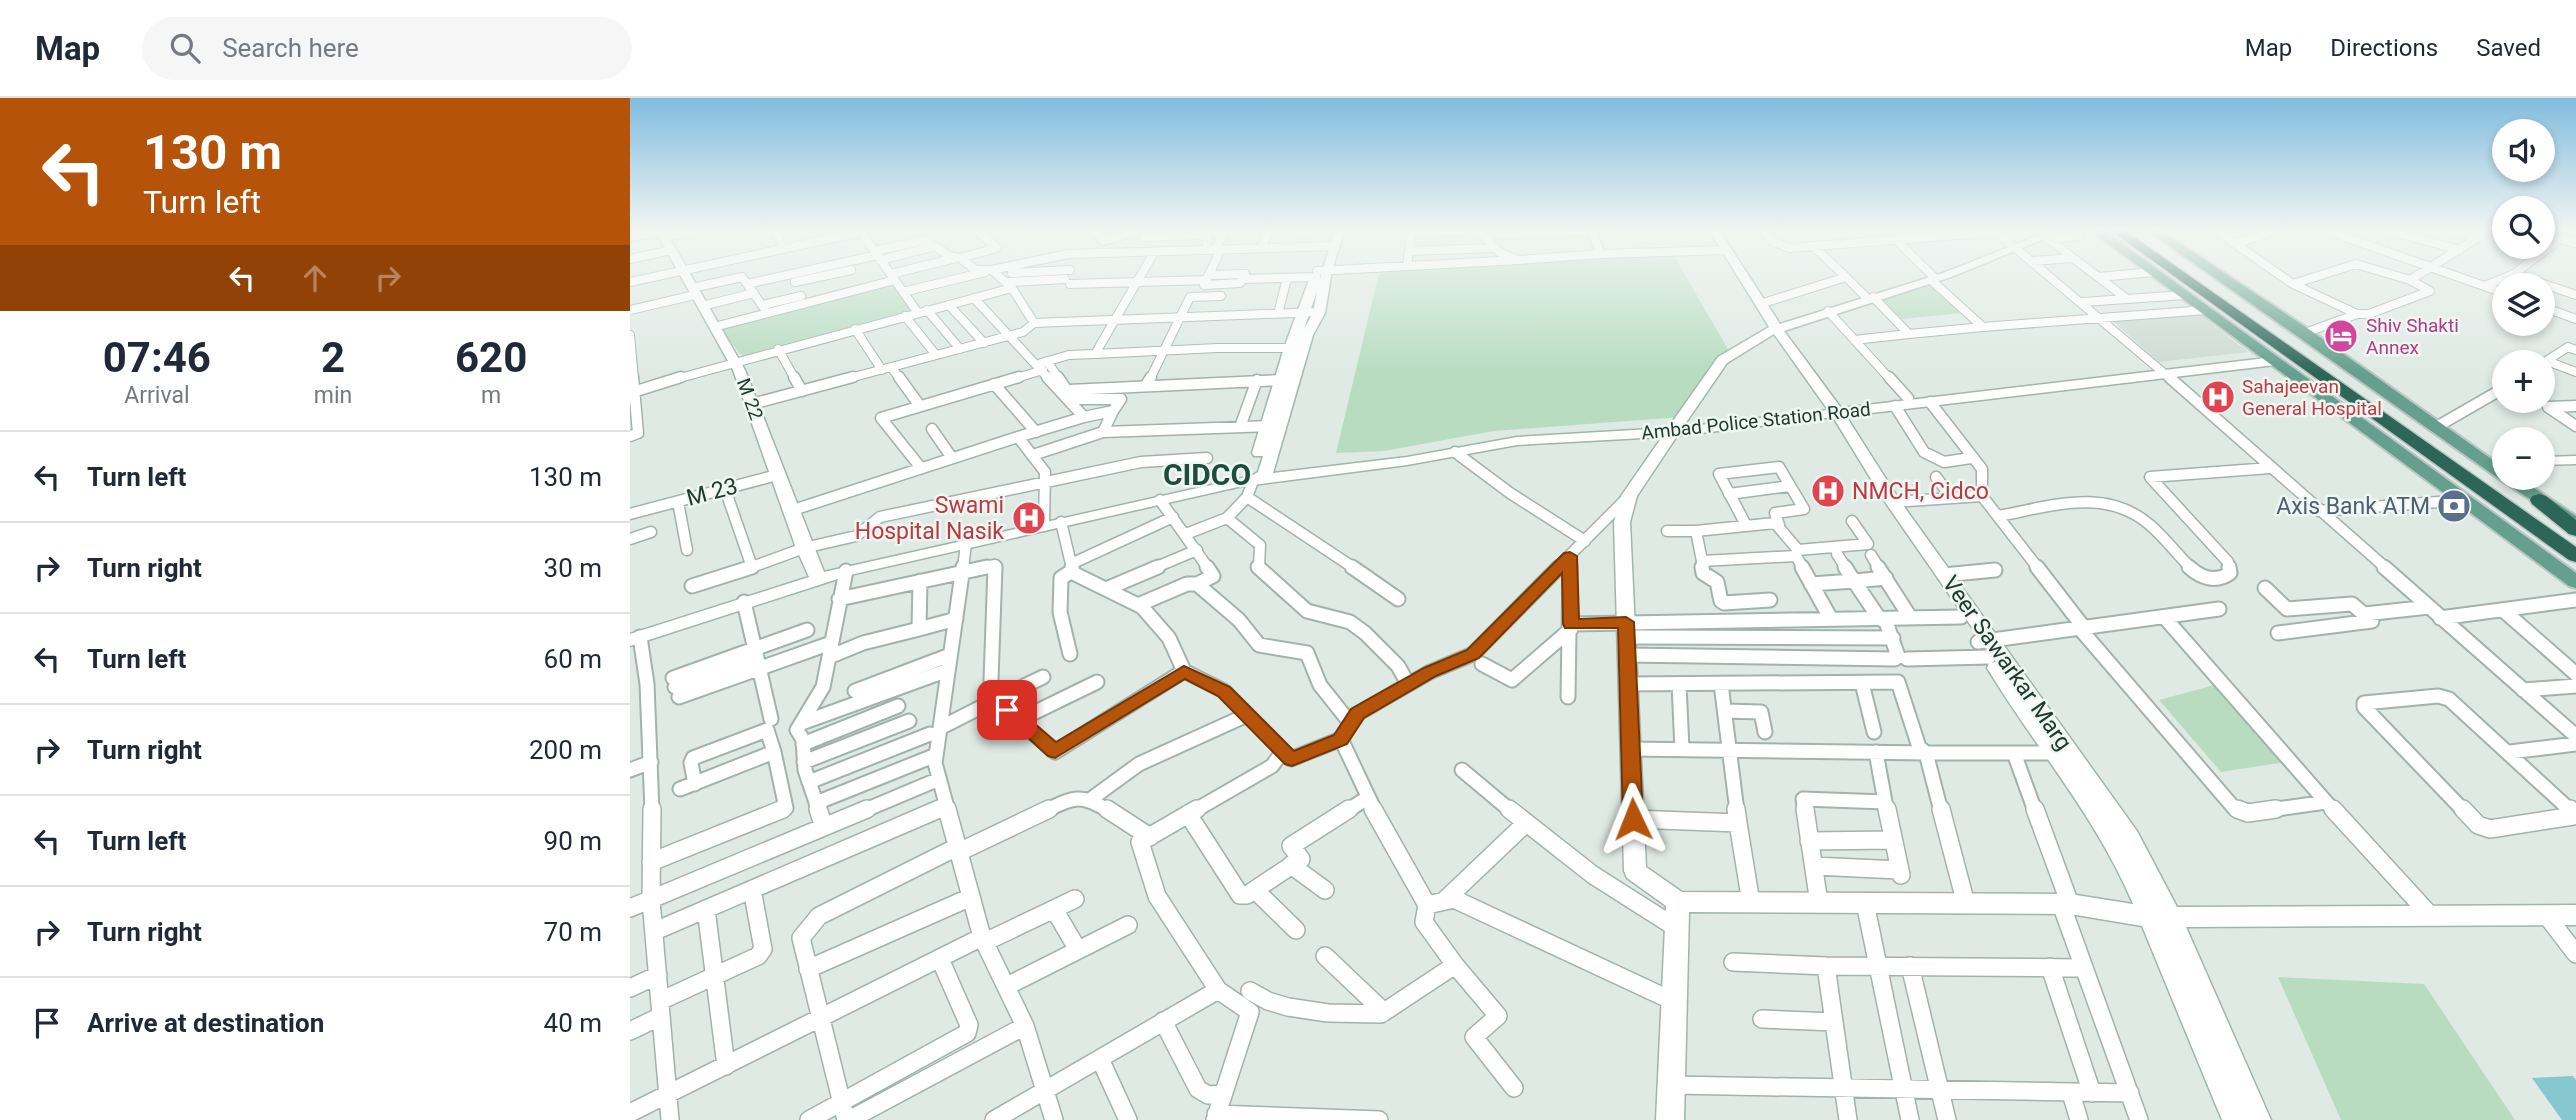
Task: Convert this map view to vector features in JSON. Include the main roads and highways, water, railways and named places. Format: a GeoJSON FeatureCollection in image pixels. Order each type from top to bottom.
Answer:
{"type":"FeatureCollection","features":[{"type":"Feature","properties":{"kind":"highway"},"geometry":{"type":"LineString","coordinates":[[2183,278],[2576,556]]}},
{"type":"Feature","properties":{"kind":"highway"},"geometry":{"type":"LineString","coordinates":[[2200,278],[2576,540]]}},
{"type":"Feature","properties":{"kind":"highway"},"geometry":{"type":"LineString","coordinates":[[2338,406],[2408,437]]}},
{"type":"Feature","properties":{"kind":"highway"},"geometry":{"type":"LineString","coordinates":[[2539,500],[2576,530]]}},
{"type":"Feature","properties":{"kind":"main road"},"geometry":{"type":"LineString","coordinates":[[2162,278],[2576,582]]}},
{"type":"Feature","properties":{"kind":"main road"},"geometry":{"type":"LineString","coordinates":[[2223,278],[2492,461]]}},
{"type":"Feature","properties":{"kind":"main road"},"geometry":{"type":"LineString","coordinates":[[2525,490],[2576,524]]}},
{"type":"Feature","properties":{"kind":"water"},"geometry":{"type":"Polygon","coordinates":[[[2573,1076],[2576,1080],[2576,1120],[2562,1120],[2532,1078],[2573,1076]]]}},
{"type":"Feature","properties":{"kind":"place","name":"Shiv Shakti Annex"},"geometry":{"type":"Point","coordinates":[2341,336]}},
{"type":"Feature","properties":{"kind":"place","name":"Sahajeevan General Hospital"},"geometry":{"type":"Point","coordinates":[2218,397]}},
{"type":"Feature","properties":{"kind":"place","name":"NMCH, Cidco"},"geometry":{"type":"Point","coordinates":[1828,491]}},
{"type":"Feature","properties":{"kind":"place","name":"Axis Bank ATM"},"geometry":{"type":"Point","coordinates":[2454,506]}},
{"type":"Feature","properties":{"kind":"place","name":"Swami Hospital Nasik"},"geometry":{"type":"Point","coordinates":[1029,518]}},
{"type":"Feature","properties":{"kind":"district","name":"CIDCO"},"geometry":{"type":"Point","coordinates":[1207,474]}}]}
